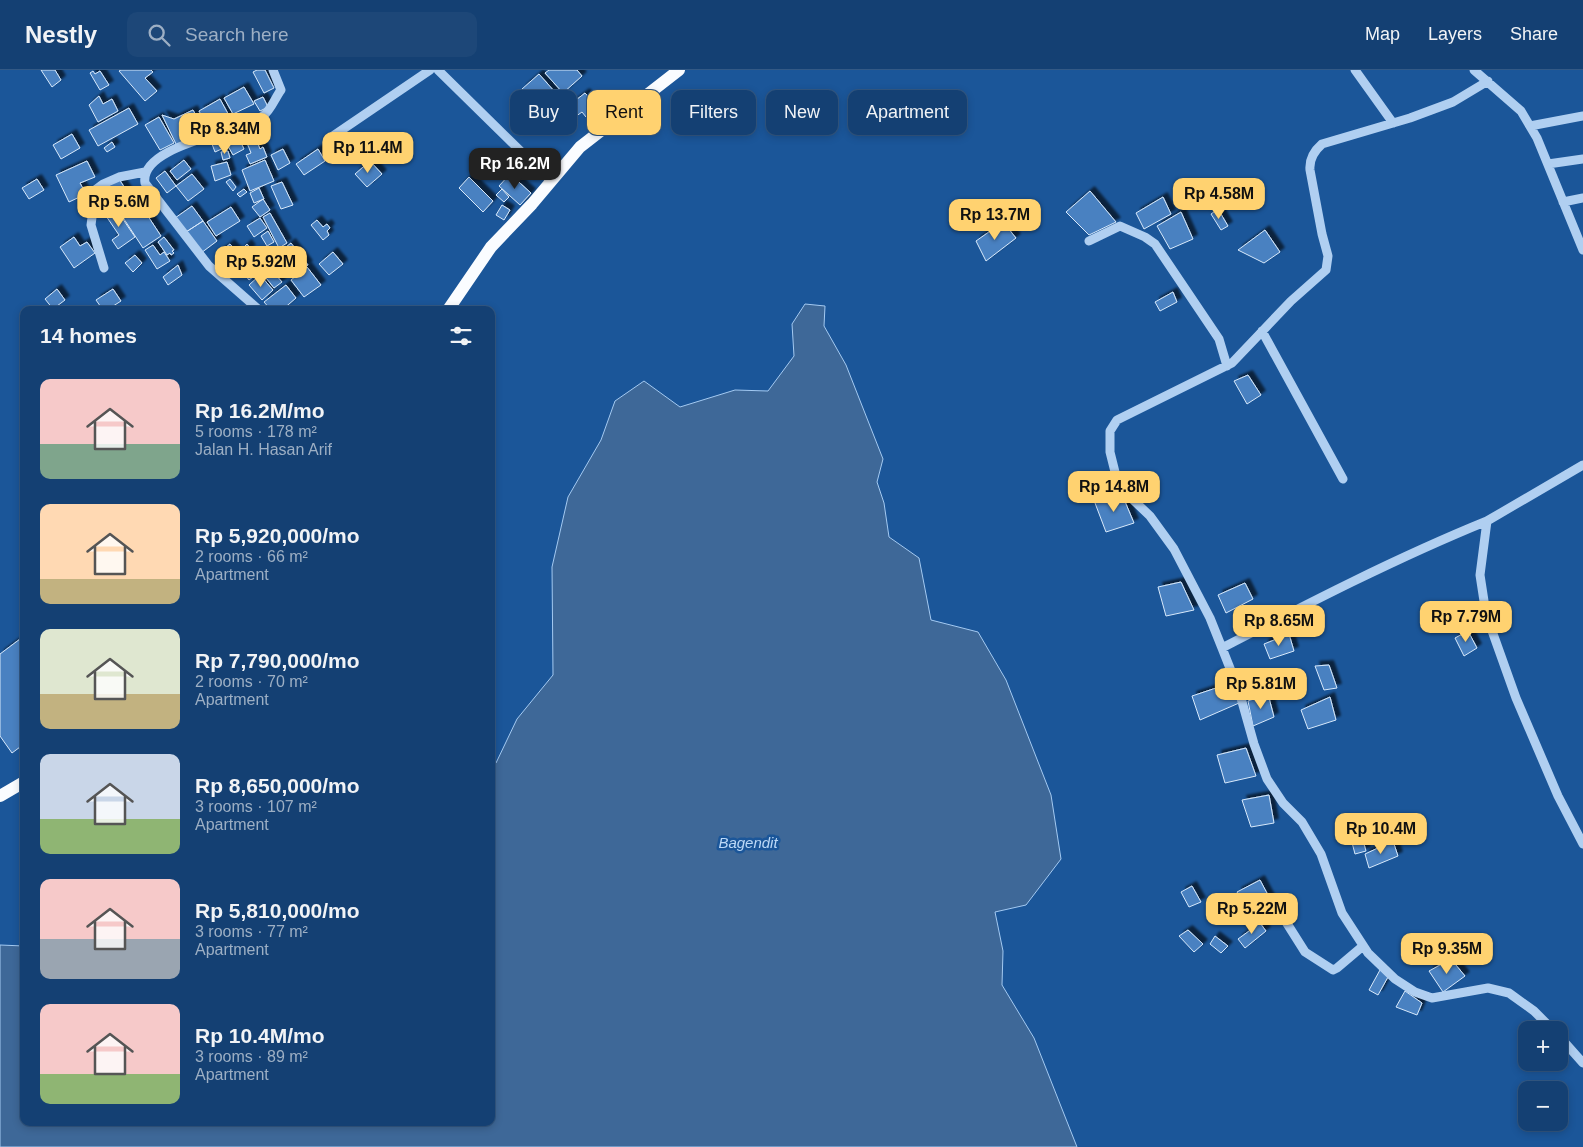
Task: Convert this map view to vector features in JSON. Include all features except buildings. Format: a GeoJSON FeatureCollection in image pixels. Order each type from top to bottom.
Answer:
{"type":"FeatureCollection","features":[{"type":"Feature","properties":{"kind":"main road"},"geometry":{"type":"LineString","coordinates":[[451,306],[491,247],[532,204],[580,147],[679,70]]}},
{"type":"Feature","properties":{"kind":"main road"},"geometry":{"type":"LineString","coordinates":[[0,796],[20,784]]}},
{"type":"Feature","properties":{"kind":"street"},"geometry":{"type":"LineString","coordinates":[[254,306],[209,266],[145,183],[144,177],[145,172],[153,161],[166,152],[226,131],[264,115],[281,90],[273,70]]}},
{"type":"Feature","properties":{"kind":"street"},"geometry":{"type":"LineString","coordinates":[[330,138],[430,70]]}},
{"type":"Feature","properties":{"kind":"street"},"geometry":{"type":"LineString","coordinates":[[438,70],[551,181]]}},
{"type":"Feature","properties":{"kind":"street"},"geometry":{"type":"LineString","coordinates":[[1355,70],[1393,123]]}},
{"type":"Feature","properties":{"kind":"street"},"geometry":{"type":"LineString","coordinates":[[1474,70],[1522,111],[1548,164],[1583,250]]}},
{"type":"Feature","properties":{"kind":"street"},"geometry":{"type":"LineString","coordinates":[[1488,81],[1453,102],[1393,123],[1322,144],[1315,150],[1310,170],[1328,256],[1326,270],[1291,301],[1232,363],[1117,420],[1110,432],[1110,452],[1116,476],[1128,495],[1150,516],[1174,549],[1210,618],[1239,691],[1254,744],[1267,778],[1284,803],[1302,822],[1321,854],[1342,912],[1368,952],[1395,979],[1415,992],[1432,998],[1488,988],[1509,993],[1534,1011],[1544,1021]]}},
{"type":"Feature","properties":{"kind":"street"},"geometry":{"type":"LineString","coordinates":[[1530,126],[1583,116]]}},
{"type":"Feature","properties":{"kind":"street"},"geometry":{"type":"LineString","coordinates":[[1548,164],[1583,159]]}},
{"type":"Feature","properties":{"kind":"street"},"geometry":{"type":"LineString","coordinates":[[104,268],[91,225],[94,190],[119,177],[145,172]]}},
{"type":"Feature","properties":{"kind":"street"},"geometry":{"type":"LineString","coordinates":[[1563,202],[1583,198]]}},
{"type":"Feature","properties":{"kind":"street"},"geometry":{"type":"LineString","coordinates":[[1089,241],[1120,226],[1145,237],[1155,244],[1219,339],[1227,366]]}},
{"type":"Feature","properties":{"kind":"street"},"geometry":{"type":"LineString","coordinates":[[1262,331],[1343,479]]}},
{"type":"Feature","properties":{"kind":"street"},"geometry":{"type":"LineString","coordinates":[[1222,648],[1305,605],[1421,549],[1487,521],[1583,465]]}},
{"type":"Feature","properties":{"kind":"street"},"geometry":{"type":"LineString","coordinates":[[1487,521],[1480,575],[1486,614],[1516,698],[1558,796],[1583,844]]}},
{"type":"Feature","properties":{"kind":"street"},"geometry":{"type":"LineString","coordinates":[[1282,914],[1305,952],[1333,970],[1364,946]]}},
{"type":"Feature","properties":{"kind":"street"},"geometry":{"type":"LineString","coordinates":[[1568,1046],[1583,1063]]}},
{"type":"Feature","properties":{"kind":"water","name":"Bagendit"},"geometry":{"type":"Polygon","coordinates":[[[805,304],[825,306],[824,326],[846,365],[883,459],[877,482],[884,503],[889,537],[919,558],[931,620],[978,632],[1006,680],[1051,795],[1061,859],[1026,905],[995,912],[1003,951],[1002,985],[1034,1038],[1077,1147],[0,1147],[0,945],[20,946],[20,1126],[495,1126],[495,764],[517,719],[553,675],[552,567],[568,497],[601,440],[615,401],[644,381],[680,407],[735,390],[768,391],[794,356],[792,324],[805,304]]]}}]}
